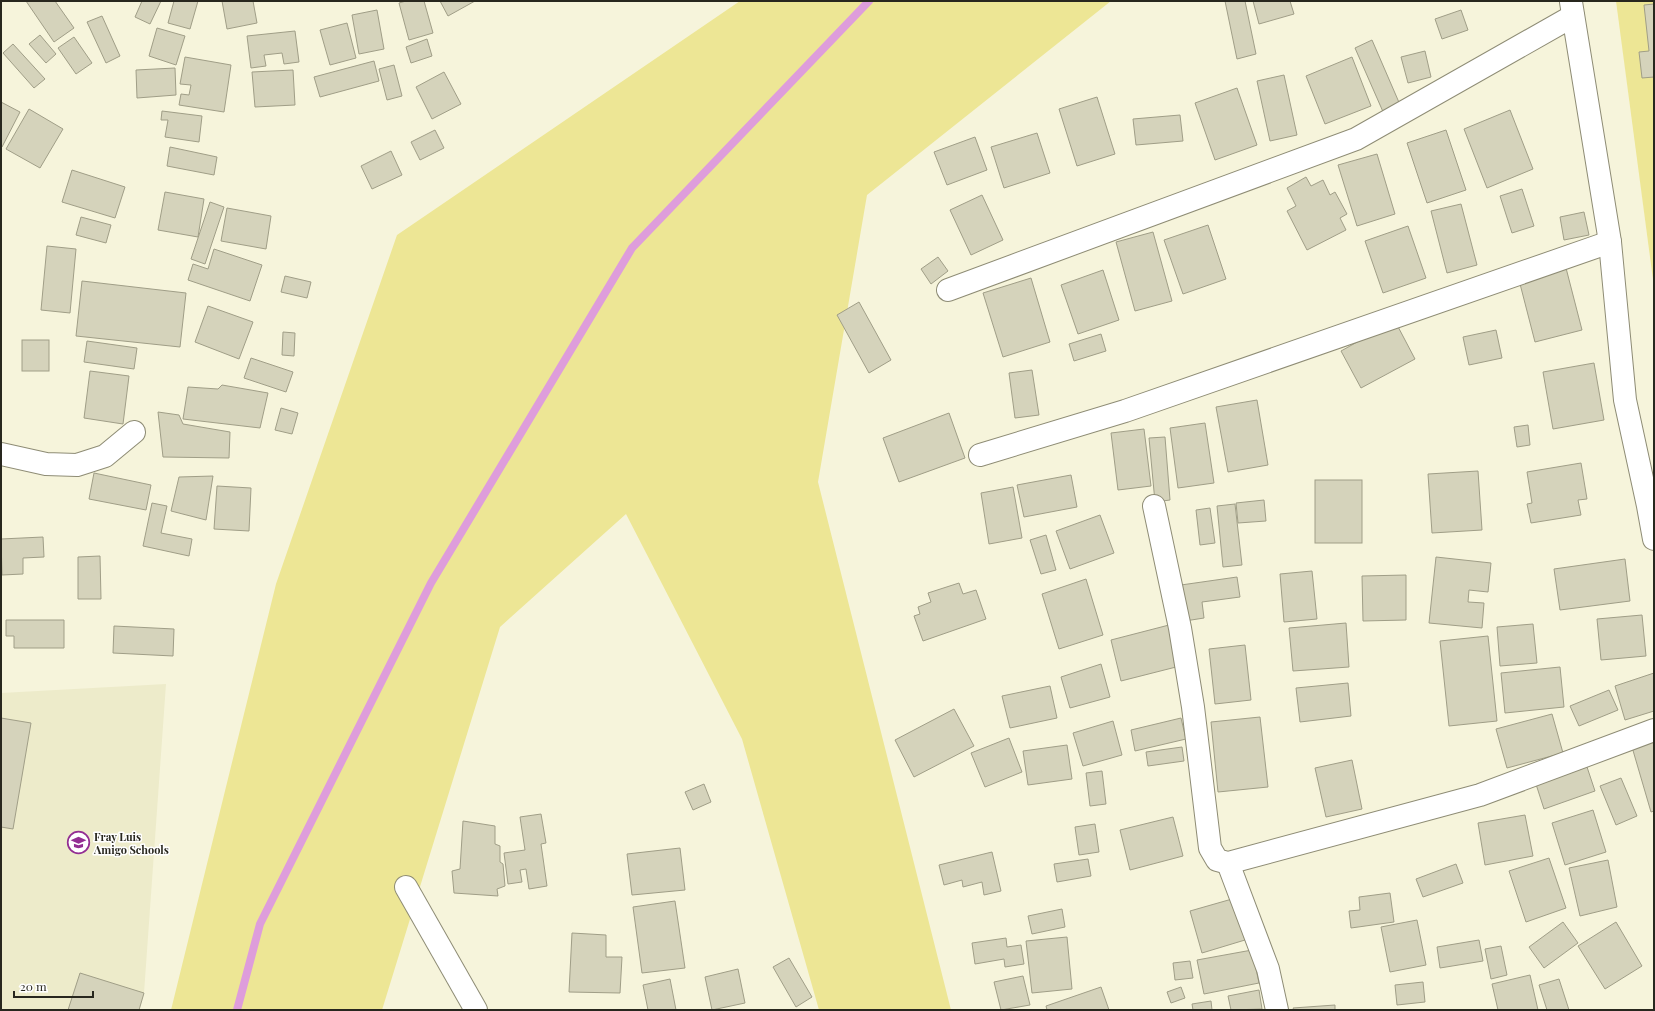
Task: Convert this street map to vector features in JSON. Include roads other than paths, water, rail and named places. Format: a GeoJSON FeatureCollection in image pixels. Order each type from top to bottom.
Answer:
{"type":"FeatureCollection","features":[{"type":"Feature","properties":{"kind":"street"},"geometry":{"type":"LineString","coordinates":[[948,290],[1356,139],[1572,9],[1610,242],[1625,400],[1654,539]]}},
{"type":"Feature","properties":{"kind":"street"},"geometry":{"type":"LineString","coordinates":[[980,455],[1125,411],[1610,242]]}},
{"type":"Feature","properties":{"kind":"street"},"geometry":{"type":"LineString","coordinates":[[1,454],[46,464],[77,464],[105,456],[134,432]]}},
{"type":"Feature","properties":{"kind":"street"},"geometry":{"type":"LineString","coordinates":[[1154,506],[1180,628],[1193,707],[1210,848],[1217,860],[1228,863],[1480,795],[1654,730]]}},
{"type":"Feature","properties":{"kind":"street"},"geometry":{"type":"LineString","coordinates":[[1228,863],[1268,969],[1277,1010]]}},
{"type":"Feature","properties":{"kind":"street"},"geometry":{"type":"LineString","coordinates":[[406,888],[476,1010]]}},
{"type":"Feature","properties":{"kind":"waterway"},"geometry":{"type":"LineString","coordinates":[[237,1010],[260,924],[431,583],[632,248],[869,1]]}},
{"type":"Feature","properties":{"kind":"place","name":"Fray Luis Amigo Schools"},"geometry":{"type":"Point","coordinates":[78,843]}}]}
